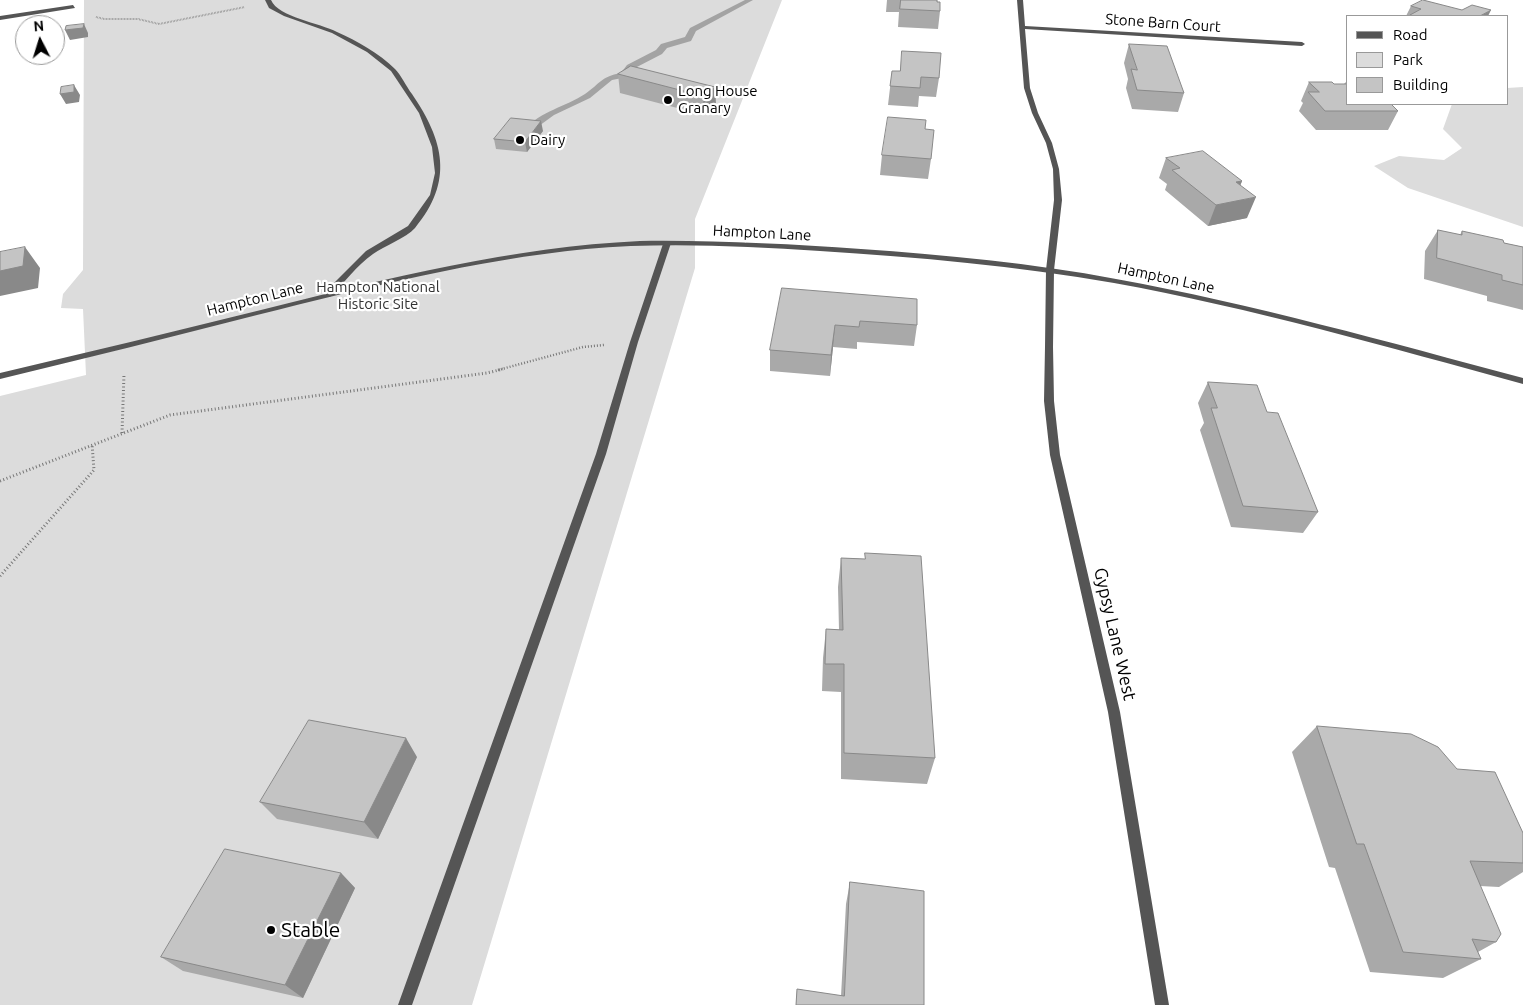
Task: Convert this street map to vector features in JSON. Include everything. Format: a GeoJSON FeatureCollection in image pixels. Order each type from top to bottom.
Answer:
{"type":"FeatureCollection","features":[{"type":"Feature","properties":{"kind":"street","name":"Gypsy Lane West"},"geometry":{"type":"LineString","coordinates":[[1020,0],[1027,88],[1035,113],[1049,143],[1056,169],[1058,200],[1050,270],[1049,401],[1055,455],[1114,712],[1162,1005]]}},
{"type":"Feature","properties":{"kind":"street"},"geometry":{"type":"LineString","coordinates":[[269,1],[271,7],[286,15],[334,32],[369,51],[394,70],[422,113],[435,147],[438,173],[433,195],[411,228],[369,253],[327,295]]}},
{"type":"Feature","properties":{"kind":"street"},"geometry":{"type":"LineString","coordinates":[[0,18],[74,7]]}},
{"type":"Feature","properties":{"kind":"street","name":"Stone Barn Court"},"geometry":{"type":"LineString","coordinates":[[1022,27],[1302,44]]}},
{"type":"Feature","properties":{"kind":"street"},"geometry":{"type":"LineString","coordinates":[[405,1005],[601,454],[634,342],[667,243]]}},
{"type":"Feature","properties":{"kind":"street","name":"Hampton Lane"},"geometry":{"type":"LineString","coordinates":[[0,376],[327,295],[462,265],[590,246],[667,243],[836,250],[951,259],[1050,270],[1118,282],[1237,308],[1523,381]]}},
{"type":"Feature","properties":{"kind":"path"},"geometry":{"type":"LineString","coordinates":[[74,7],[85,5],[86,18],[138,19],[159,24],[269,1]]}},
{"type":"Feature","properties":{"kind":"path"},"geometry":{"type":"LineString","coordinates":[[0,481],[170,415],[487,372],[583,347],[634,342]]}},
{"type":"Feature","properties":{"kind":"path"},"geometry":{"type":"LineString","coordinates":[[122,433],[124,367]]}},
{"type":"Feature","properties":{"kind":"path"},"geometry":{"type":"LineString","coordinates":[[0,576],[94,470],[92,444]]}},
{"type":"Feature","properties":{"kind":"green space","name":"Hampton National Historic Site"},"geometry":{"type":"Polygon","coordinates":[[[84,0],[782,0],[695,219],[695,268],[472,1005],[0,1005],[0,396],[86,375],[83,309],[61,308],[63,294],[83,270],[84,0]]]}},
{"type":"Feature","properties":{"kind":"green space"},"geometry":{"type":"Polygon","coordinates":[[[1523,87],[1523,227],[1408,188],[1374,166],[1399,156],[1444,160],[1462,148],[1443,129],[1452,105],[1508,105],[1508,88],[1523,87]]]}},
{"type":"Feature","properties":{"kind":"building"},"geometry":{"type":"Polygon","coordinates":[[[901,0],[937,0],[937,2],[940,2],[940,11],[900,9],[901,0]]]}},
{"type":"Feature","properties":{"kind":"building"},"geometry":{"type":"Polygon","coordinates":[[[1423,0],[1462,10],[1472,5],[1491,10],[1482,15],[1410,15],[1421,9],[1411,6],[1423,0]]]}},
{"type":"Feature","properties":{"kind":"building"},"geometry":{"type":"Polygon","coordinates":[[[84,24],[83,28],[65,30],[66,26],[84,24]]]}},
{"type":"Feature","properties":{"kind":"building"},"geometry":{"type":"Polygon","coordinates":[[[1129,44],[1167,46],[1184,93],[1137,90],[1131,69],[1137,70],[1129,44]]]}},
{"type":"Feature","properties":{"kind":"building"},"geometry":{"type":"Polygon","coordinates":[[[902,51],[941,53],[939,78],[921,77],[920,88],[890,86],[892,71],[900,71],[902,51]]]}},
{"type":"Feature","properties":{"kind":"building"},"geometry":{"type":"Polygon","coordinates":[[[631,66],[715,87],[703,96],[618,74],[631,66]]]}},
{"type":"Feature","properties":{"kind":"building"},"geometry":{"type":"Polygon","coordinates":[[[1309,82],[1346,84],[1346,105],[1392,105],[1398,111],[1325,111],[1308,92],[1319,92],[1309,82]]]}},
{"type":"Feature","properties":{"kind":"building"},"geometry":{"type":"Polygon","coordinates":[[[74,85],[74,92],[60,94],[61,87],[74,85]]]}},
{"type":"Feature","properties":{"kind":"building"},"geometry":{"type":"Polygon","coordinates":[[[888,117],[926,120],[925,129],[934,130],[931,159],[882,155],[888,117]]]}},
{"type":"Feature","properties":{"kind":"building"},"geometry":{"type":"Polygon","coordinates":[[[511,118],[541,121],[525,142],[494,139],[511,118]]]}},
{"type":"Feature","properties":{"kind":"building"},"geometry":{"type":"Polygon","coordinates":[[[1203,151],[1242,181],[1236,182],[1256,197],[1216,205],[1172,170],[1180,168],[1166,158],[1203,151]]]}},
{"type":"Feature","properties":{"kind":"building"},"geometry":{"type":"Polygon","coordinates":[[[1438,230],[1462,235],[1462,231],[1503,240],[1504,243],[1523,247],[1523,285],[1502,280],[1502,275],[1437,258],[1438,230]]]}},
{"type":"Feature","properties":{"kind":"building"},"geometry":{"type":"Polygon","coordinates":[[[25,247],[23,266],[0,271],[0,252],[25,247]]]}},
{"type":"Feature","properties":{"kind":"building"},"geometry":{"type":"Polygon","coordinates":[[[782,288],[917,299],[917,325],[860,321],[859,327],[835,325],[831,355],[770,350],[782,288]]]}},
{"type":"Feature","properties":{"kind":"building"},"geometry":{"type":"Polygon","coordinates":[[[1208,382],[1257,385],[1267,412],[1278,413],[1318,512],[1243,506],[1211,408],[1217,408],[1208,382]]]}},
{"type":"Feature","properties":{"kind":"building"},"geometry":{"type":"Polygon","coordinates":[[[865,553],[921,556],[935,758],[844,753],[844,664],[825,664],[826,629],[843,630],[841,558],[865,559],[865,553]]]}},
{"type":"Feature","properties":{"kind":"building"},"geometry":{"type":"Polygon","coordinates":[[[309,720],[406,738],[364,822],[260,802],[309,720]]]}},
{"type":"Feature","properties":{"kind":"building"},"geometry":{"type":"Polygon","coordinates":[[[1317,726],[1411,734],[1438,747],[1457,769],[1495,772],[1523,833],[1523,863],[1470,861],[1501,934],[1496,942],[1472,939],[1481,959],[1403,952],[1364,844],[1357,844],[1317,726]]]}},
{"type":"Feature","properties":{"kind":"building","name":"Stable"},"geometry":{"type":"Polygon","coordinates":[[[225,849],[341,873],[285,985],[161,957],[225,849]]]}},
{"type":"Feature","properties":{"kind":"building"},"geometry":{"type":"Polygon","coordinates":[[[850,882],[924,891],[924,1005],[796,1005],[797,989],[844,996],[850,882]]]}},
{"type":"Feature","properties":{"kind":"waterway"},"geometry":{"type":"LineString","coordinates":[[529,129],[551,113],[587,96],[609,78],[624,75],[630,67],[659,52],[664,46],[688,39],[693,30],[750,0]]}},
{"type":"Feature","properties":{"kind":"place","name":"Long House Granary"},"geometry":{"type":"Point","coordinates":[668,100]}},
{"type":"Feature","properties":{"kind":"place","name":"Dairy"},"geometry":{"type":"Point","coordinates":[520,140]}},
{"type":"Feature","properties":{"kind":"place","name":"Stable"},"geometry":{"type":"Point","coordinates":[271,930]}}]}
